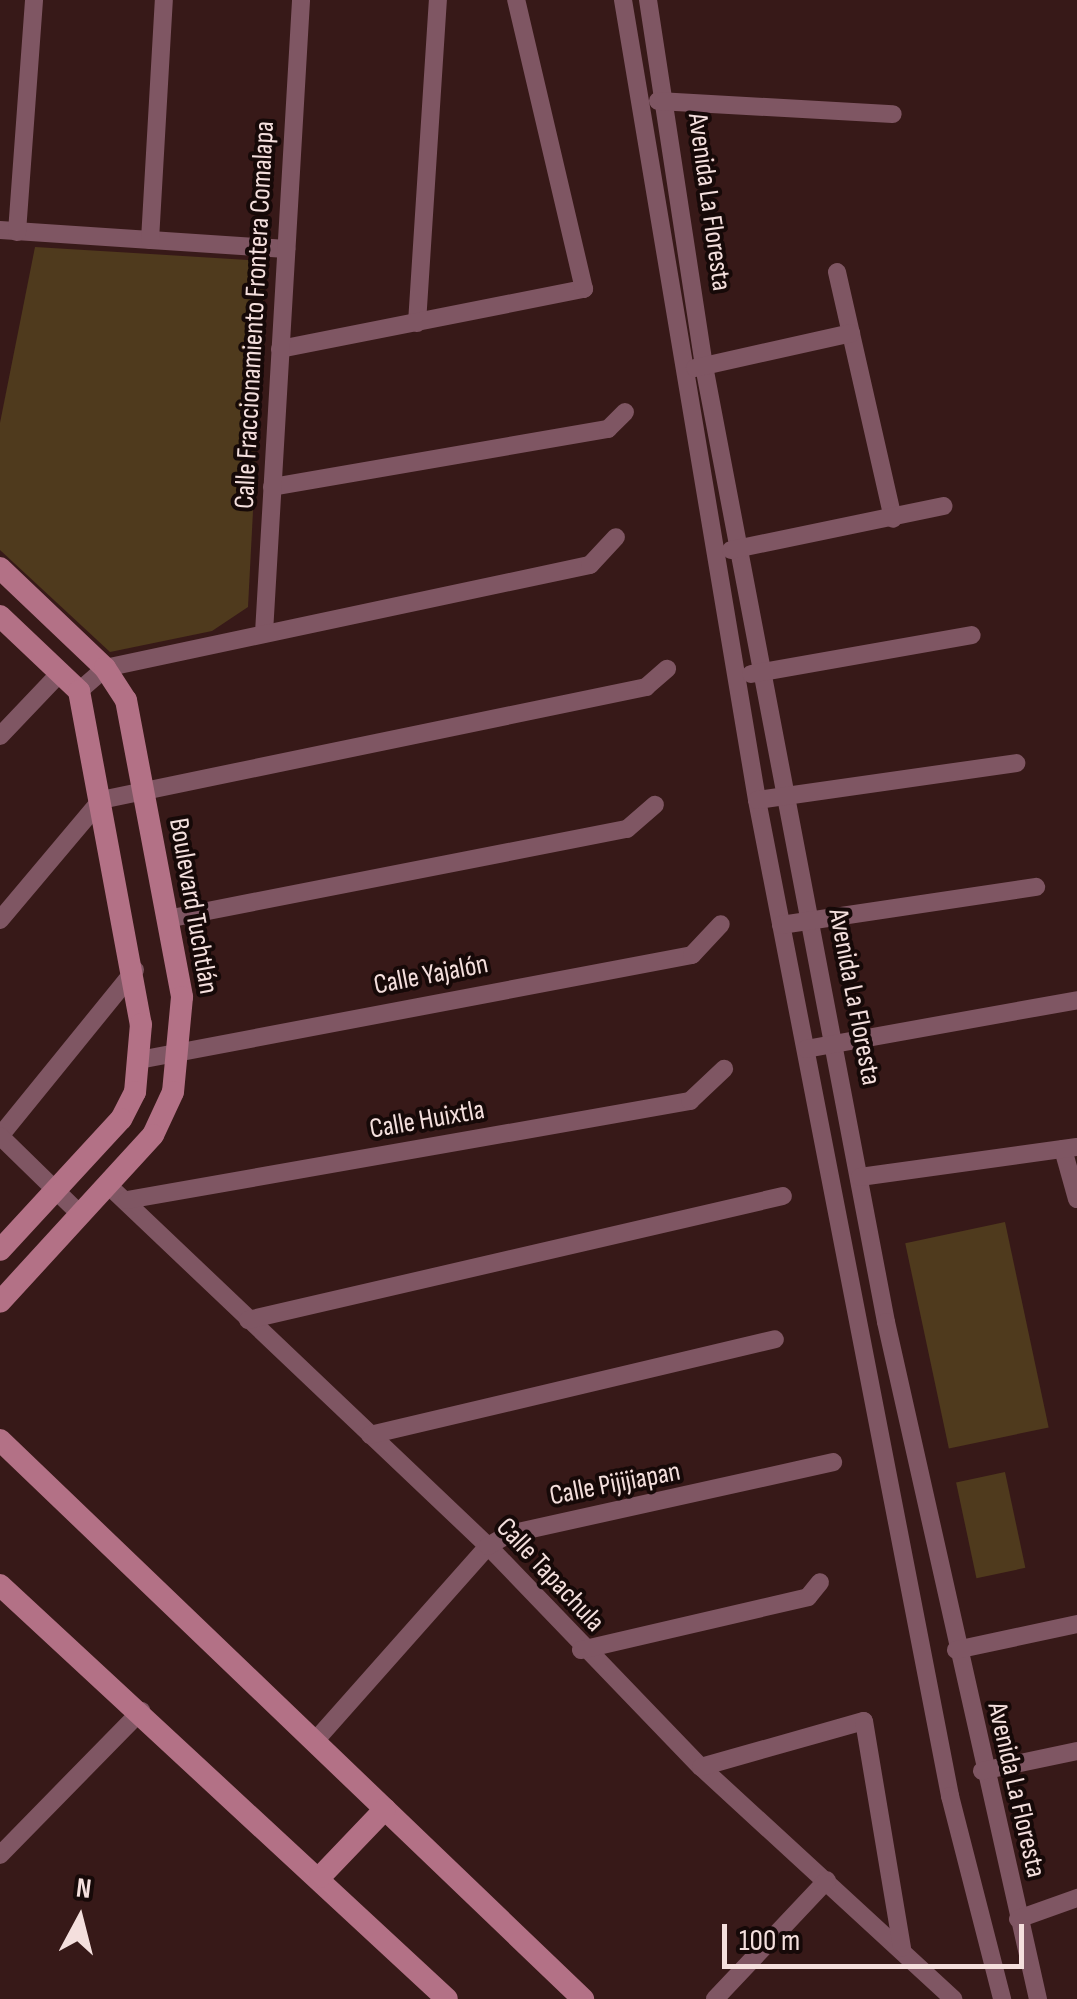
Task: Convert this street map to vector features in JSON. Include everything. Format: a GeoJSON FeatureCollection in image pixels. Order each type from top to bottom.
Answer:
{"type":"FeatureCollection","features":[{"type":"Feature","properties":{"kind":"street"},"geometry":{"type":"LineString","coordinates":[[34,0],[8,231],[286,250]]}},
{"type":"Feature","properties":{"kind":"street"},"geometry":{"type":"LineString","coordinates":[[150,240],[164,0]]}},
{"type":"Feature","properties":{"kind":"street","name":"Calle Fraccionamiento Frontera Comalapa"},"geometry":{"type":"LineString","coordinates":[[264,633],[301,0]]}},
{"type":"Feature","properties":{"kind":"street"},"geometry":{"type":"LineString","coordinates":[[417,322],[438,0]]}},
{"type":"Feature","properties":{"kind":"street"},"geometry":{"type":"LineString","coordinates":[[280,349],[584,290],[516,0]]}},
{"type":"Feature","properties":{"kind":"street","name":"Avenida La Floresta"},"geometry":{"type":"LineString","coordinates":[[624,0],[758,800],[950,1796],[1002,1999]]}},
{"type":"Feature","properties":{"kind":"street","name":"Avenida La Floresta"},"geometry":{"type":"LineString","coordinates":[[648,0],[667,102],[704,366],[860,1176],[982,1771],[1038,1999]]}},
{"type":"Feature","properties":{"kind":"street"},"geometry":{"type":"LineString","coordinates":[[642,99],[893,114]]}},
{"type":"Feature","properties":{"kind":"street"},"geometry":{"type":"LineString","coordinates":[[660,222],[682,220]]}},
{"type":"Feature","properties":{"kind":"street"},"geometry":{"type":"LineString","coordinates":[[836,272],[893,518]]}},
{"type":"Feature","properties":{"kind":"street"},"geometry":{"type":"LineString","coordinates":[[684,369],[851,333]]}},
{"type":"Feature","properties":{"kind":"street"},"geometry":{"type":"LineString","coordinates":[[272,488],[608,429],[624,412]]}},
{"type":"Feature","properties":{"kind":"street"},"geometry":{"type":"LineString","coordinates":[[715,550],[741,550],[944,506]]}},
{"type":"Feature","properties":{"kind":"street"},"geometry":{"type":"LineString","coordinates":[[79,691],[105,668],[590,565],[616,538]]}},
{"type":"Feature","properties":{"kind":"street","name":"Boulevard Tuchtlán"},"geometry":{"type":"LineString","coordinates":[[0,568],[105,668],[126,700],[167,919],[180,1050],[154,1135],[118,1193],[80,1215],[0,1302]]}},
{"type":"Feature","properties":{"kind":"street"},"geometry":{"type":"LineString","coordinates":[[0,616],[79,691],[135,970],[139,1060],[121,1119],[0,1250]]}},
{"type":"Feature","properties":{"kind":"street"},"geometry":{"type":"LineString","coordinates":[[736,672],[763,675],[972,635]]}},
{"type":"Feature","properties":{"kind":"street"},"geometry":{"type":"LineString","coordinates":[[0,920],[101,800],[646,688],[667,669]]}},
{"type":"Feature","properties":{"kind":"street"},"geometry":{"type":"LineString","coordinates":[[0,736],[60,673]]}},
{"type":"Feature","properties":{"kind":"street"},"geometry":{"type":"LineString","coordinates":[[758,800],[1016,763]]}},
{"type":"Feature","properties":{"kind":"street"},"geometry":{"type":"LineString","coordinates":[[167,919],[627,829],[655,805]]}},
{"type":"Feature","properties":{"kind":"street"},"geometry":{"type":"LineString","coordinates":[[782,925],[1036,887]]}},
{"type":"Feature","properties":{"kind":"street","name":"Calle Yajalón"},"geometry":{"type":"LineString","coordinates":[[139,1060],[692,955],[721,924]]}},
{"type":"Feature","properties":{"kind":"street"},"geometry":{"type":"LineString","coordinates":[[80,1215],[0,1136],[135,970]]}},
{"type":"Feature","properties":{"kind":"street"},"geometry":{"type":"LineString","coordinates":[[806,1049],[837,1048],[1077,1000]]}},
{"type":"Feature","properties":{"kind":"street","name":"Calle Huixtla"},"geometry":{"type":"LineString","coordinates":[[118,1193],[690,1101],[724,1069]]}},
{"type":"Feature","properties":{"kind":"street"},"geometry":{"type":"LineString","coordinates":[[860,1176],[1070,1148],[1077,1199]]}},
{"type":"Feature","properties":{"kind":"street","name":"Calle Tapachula"},"geometry":{"type":"LineString","coordinates":[[118,1193],[488,1546],[582,1650],[701,1767],[954,1999]]}},
{"type":"Feature","properties":{"kind":"street"},"geometry":{"type":"LineString","coordinates":[[248,1320],[783,1196]]}},
{"type":"Feature","properties":{"kind":"street"},"geometry":{"type":"LineString","coordinates":[[370,1435],[774,1339]]}},
{"type":"Feature","properties":{"kind":"street"},"geometry":{"type":"LineString","coordinates":[[0,1440],[583,1999]]}},
{"type":"Feature","properties":{"kind":"street","name":"Calle Pijijiapan"},"geometry":{"type":"LineString","coordinates":[[314,1741],[488,1546],[509,1534],[833,1462]]}},
{"type":"Feature","properties":{"kind":"street"},"geometry":{"type":"LineString","coordinates":[[582,1650],[808,1597],[820,1582]]}},
{"type":"Feature","properties":{"kind":"street"},"geometry":{"type":"LineString","coordinates":[[0,1584],[447,1999]]}},
{"type":"Feature","properties":{"kind":"street"},"geometry":{"type":"LineString","coordinates":[[956,1650],[1077,1624]]}},
{"type":"Feature","properties":{"kind":"street"},"geometry":{"type":"LineString","coordinates":[[0,1855],[141,1711]]}},
{"type":"Feature","properties":{"kind":"street"},"geometry":{"type":"LineString","coordinates":[[701,1767],[864,1721],[902,1948]]}},
{"type":"Feature","properties":{"kind":"street"},"geometry":{"type":"LineString","coordinates":[[982,1771],[1077,1752]]}},
{"type":"Feature","properties":{"kind":"street"},"geometry":{"type":"LineString","coordinates":[[320,1877],[385,1810]]}},
{"type":"Feature","properties":{"kind":"street"},"geometry":{"type":"LineString","coordinates":[[716,1999],[827,1880]]}},
{"type":"Feature","properties":{"kind":"street"},"geometry":{"type":"LineString","coordinates":[[1018,1919],[1077,1898]]}},
{"type":"Feature","properties":{"kind":"shaded area"},"geometry":{"type":"Polygon","coordinates":[[[35,247],[266,261],[248,607],[212,631],[110,652],[0,550],[0,423],[35,247]]]}},
{"type":"Feature","properties":{"kind":"shaded area"},"geometry":{"type":"Polygon","coordinates":[[[1005,1222],[1049,1427],[949,1449],[905,1243],[1005,1222]]]}},
{"type":"Feature","properties":{"kind":"shaded area"},"geometry":{"type":"Polygon","coordinates":[[[1005,1472],[1025,1568],[976,1578],[956,1482],[1005,1472]]]}}]}
